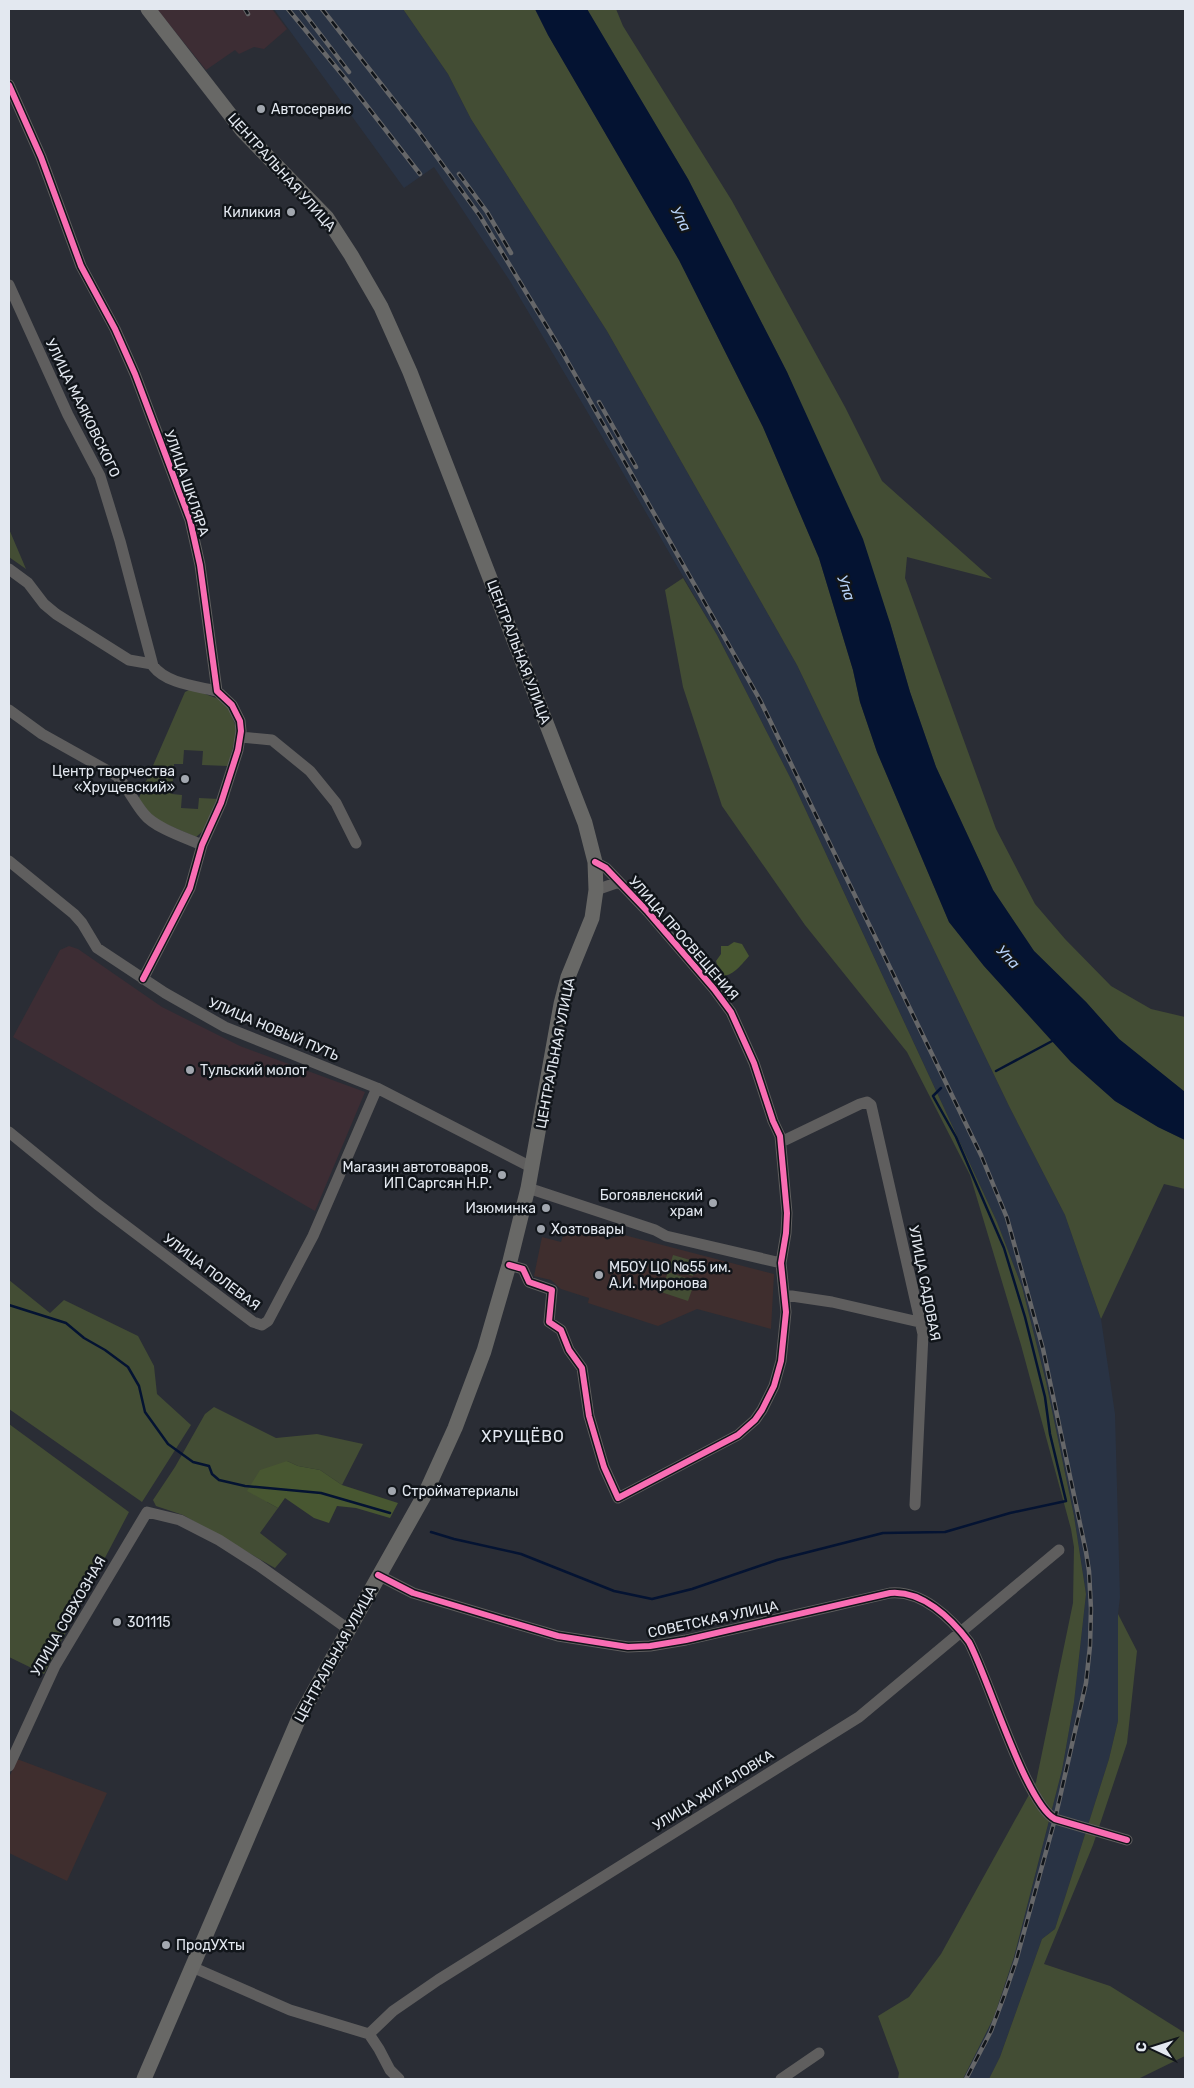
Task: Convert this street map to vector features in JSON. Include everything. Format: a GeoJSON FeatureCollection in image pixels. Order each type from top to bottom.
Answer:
{"type":"FeatureCollection","features":[{"type":"Feature","properties":{"kind":"main road","name":"ЦЕНТРАЛЬНАЯ УЛИЦА"},"geometry":{"type":"LineString","coordinates":[[144,2079],[299,1718],[425,1494],[448,1445],[484,1351],[509,1265],[528,1188],[561,1004],[568,977],[592,918],[596,890],[595,862],[585,823],[403,355],[381,308],[351,255],[327,218],[242,130],[148,9]]}},
{"type":"Feature","properties":{"kind":"street","name":"УЛИЦА ШКЛЯРА"},"geometry":{"type":"LineString","coordinates":[[9,85],[41,157],[81,266],[115,329],[135,374],[190,520],[200,565],[217,691]]}},
{"type":"Feature","properties":{"kind":"street","name":"УЛИЦА МАЯКОВСКОГО"},"geometry":{"type":"LineString","coordinates":[[9,285],[68,415],[100,476],[120,541],[152,664]]}},
{"type":"Feature","properties":{"kind":"street"},"geometry":{"type":"LineString","coordinates":[[9,569],[28,583],[44,604],[56,614],[129,660],[152,664],[159,673],[176,681],[217,691],[235,709],[240,721],[241,737],[221,803],[202,845],[190,888],[144,979]]}},
{"type":"Feature","properties":{"kind":"street"},"geometry":{"type":"LineString","coordinates":[[9,710],[42,734],[117,776],[145,816],[202,845]]}},
{"type":"Feature","properties":{"kind":"street"},"geometry":{"type":"LineString","coordinates":[[241,737],[272,740],[310,771],[336,803],[356,843]]}},
{"type":"Feature","properties":{"kind":"street","name":"УЛИЦА НОВЫЙ ПУТЬ"},"geometry":{"type":"LineString","coordinates":[[9,861],[74,914],[82,923],[97,948],[195,1011],[225,1027],[377,1088],[532,1167]]}},
{"type":"Feature","properties":{"kind":"street","name":"УЛИЦА ПРОСВЕЩЕНИЯ"},"geometry":{"type":"LineString","coordinates":[[509,1265],[523,1269],[529,1282],[552,1290],[549,1322],[561,1330],[568,1350],[582,1368],[592,1426],[604,1467],[618,1498],[738,1435],[759,1415],[774,1386],[781,1361],[786,1312],[781,1263],[787,1213],[782,1142],[754,1063],[729,1008],[654,918],[606,868],[595,862]]}},
{"type":"Feature","properties":{"kind":"street"},"geometry":{"type":"LineString","coordinates":[[596,890],[619,882]]}},
{"type":"Feature","properties":{"kind":"street","name":"УЛИЦА ПОЛЕВАЯ"},"geometry":{"type":"LineString","coordinates":[[9,1132],[97,1204],[253,1322],[262,1325],[268,1321],[313,1236],[377,1088]]}},
{"type":"Feature","properties":{"kind":"street","name":"УЛИЦА САДОВАЯ"},"geometry":{"type":"LineString","coordinates":[[782,1142],[867,1102],[871,1105],[923,1341],[915,1505]]}},
{"type":"Feature","properties":{"kind":"street"},"geometry":{"type":"LineString","coordinates":[[528,1188],[655,1230],[666,1236],[781,1263]]}},
{"type":"Feature","properties":{"kind":"street"},"geometry":{"type":"LineString","coordinates":[[785,1295],[832,1302],[919,1322]]}},
{"type":"Feature","properties":{"kind":"street","name":"УЛИЦА СОВХОЗНАЯ"},"geometry":{"type":"LineString","coordinates":[[9,1766],[55,1666],[147,1512],[180,1520],[219,1540],[258,1565],[338,1624],[348,1629]]}},
{"type":"Feature","properties":{"kind":"street","name":"УЛИЦА ЖИГАЛОВКА"},"geometry":{"type":"LineString","coordinates":[[369,2034],[393,2011],[438,1980],[859,1717],[1059,1550]]}},
{"type":"Feature","properties":{"kind":"street","name":"СОВЕТСКАЯ УЛИЦА"},"geometry":{"type":"LineString","coordinates":[[378,1575],[413,1593],[558,1636],[620,1647],[643,1647],[686,1640],[895,1593],[912,1596],[926,1602],[961,1631],[976,1655],[1028,1783],[1044,1811],[1055,1819],[1127,1840]]}},
{"type":"Feature","properties":{"kind":"street"},"geometry":{"type":"LineString","coordinates":[[192,1967],[290,2010],[369,2034],[379,2049],[389,2075],[399,2079]]}},
{"type":"Feature","properties":{"kind":"street"},"geometry":{"type":"LineString","coordinates":[[781,2079],[818,2053]]}},
{"type":"Feature","properties":{"kind":"shaded area"},"geometry":{"type":"Polygon","coordinates":[[[157,9],[272,9],[287,29],[264,49],[254,47],[239,54],[235,50],[206,70],[157,9]]]}},
{"type":"Feature","properties":{"kind":"shaded area"},"geometry":{"type":"Polygon","coordinates":[[[274,9],[403,9],[448,74],[471,119],[607,331],[797,665],[1009,1106],[1065,1215],[1101,1319],[1115,1414],[1120,1597],[1118,1614],[1118,1721],[1109,1759],[1055,1929],[1042,1939],[1000,2057],[989,2079],[963,2079],[994,2017],[1014,1957],[1062,1770],[1074,1701],[1086,1594],[1074,1516],[1046,1382],[1022,1287],[997,1222],[794,785],[717,635],[601,435],[510,281],[434,167],[404,188],[274,9]]]}},
{"type":"Feature","properties":{"kind":"shaded area"},"geometry":{"type":"Polygon","coordinates":[[[69,946],[78,949],[162,1007],[240,1046],[365,1092],[315,1211],[13,1037],[60,950],[69,946]]]}},
{"type":"Feature","properties":{"kind":"shaded area"},"geometry":{"type":"Polygon","coordinates":[[[566,1226],[611,1238],[624,1235],[774,1274],[771,1329],[697,1309],[658,1326],[588,1303],[589,1298],[561,1289],[551,1280],[534,1276],[542,1237],[561,1242],[566,1226]]]}},
{"type":"Feature","properties":{"kind":"shaded area"},"geometry":{"type":"Polygon","coordinates":[[[17,1759],[107,1793],[67,1881],[9,1853],[9,1778],[17,1759]]]}},
{"type":"Feature","properties":{"kind":"green space"},"geometry":{"type":"Polygon","coordinates":[[[403,9],[535,9],[548,35],[679,260],[763,427],[819,558],[853,670],[860,702],[877,752],[949,922],[984,966],[1071,1062],[1115,1101],[1158,1127],[1185,1140],[1185,1189],[1164,1184],[1101,1319],[1065,1215],[1009,1106],[797,665],[607,331],[471,119],[448,74],[403,9]]]}},
{"type":"Feature","properties":{"kind":"green space"},"geometry":{"type":"Polygon","coordinates":[[[587,9],[616,9],[623,26],[732,201],[845,407],[882,481],[992,579],[907,557],[905,578],[996,829],[1035,904],[1065,939],[1111,986],[1151,1009],[1185,1017],[1185,1092],[1119,1039],[1086,1002],[1034,951],[993,890],[936,767],[910,692],[890,623],[787,372],[688,179],[587,9]]]}},
{"type":"Feature","properties":{"kind":"green space"},"geometry":{"type":"Polygon","coordinates":[[[9,529],[26,569],[9,557],[9,529]]]}},
{"type":"Feature","properties":{"kind":"green space"},"geometry":{"type":"Polygon","coordinates":[[[683,578],[717,635],[794,785],[997,1222],[1022,1287],[1046,1382],[1074,1516],[1086,1594],[1074,1702],[1062,1770],[1014,1957],[994,2017],[963,2079],[898,2079],[899,2073],[878,2016],[909,1997],[941,1954],[1036,1782],[1073,1603],[1074,1547],[1071,1529],[1021,1345],[970,1175],[907,1052],[805,925],[722,806],[683,687],[665,590],[683,578]]]}},
{"type":"Feature","properties":{"kind":"green space"},"geometry":{"type":"Polygon","coordinates":[[[191,689],[219,699],[230,710],[237,731],[228,766],[202,765],[203,751],[184,750],[183,764],[174,764],[172,794],[182,795],[181,808],[198,809],[199,798],[219,799],[203,831],[196,837],[152,818],[138,800],[185,692],[191,689]]]}},
{"type":"Feature","properties":{"kind":"green space"},"geometry":{"type":"Polygon","coordinates":[[[734,942],[742,944],[749,956],[732,973],[724,976],[720,975],[716,961],[721,954],[721,946],[728,946],[734,942]]]}},
{"type":"Feature","properties":{"kind":"green space"},"geometry":{"type":"Polygon","coordinates":[[[673,1255],[697,1262],[693,1276],[669,1268],[673,1255]]]}},
{"type":"Feature","properties":{"kind":"green space"},"geometry":{"type":"Polygon","coordinates":[[[668,1272],[695,1281],[688,1301],[661,1292],[668,1272]]]}},
{"type":"Feature","properties":{"kind":"green space"},"geometry":{"type":"Polygon","coordinates":[[[9,1280],[50,1313],[64,1300],[138,1336],[154,1366],[157,1394],[191,1425],[142,1502],[9,1409],[9,1280]]]}},
{"type":"Feature","properties":{"kind":"green space"},"geometry":{"type":"Polygon","coordinates":[[[214,1407],[276,1438],[317,1434],[363,1444],[342,1485],[320,1470],[298,1466],[287,1461],[267,1502],[278,1508],[260,1533],[287,1554],[275,1568],[183,1515],[156,1506],[153,1500],[175,1467],[205,1414],[214,1407]]]}},
{"type":"Feature","properties":{"kind":"green space"},"geometry":{"type":"Polygon","coordinates":[[[9,1424],[129,1512],[44,1674],[9,1657],[9,1424]]]}},
{"type":"Feature","properties":{"kind":"green space"},"geometry":{"type":"Polygon","coordinates":[[[287,1461],[298,1466],[320,1470],[342,1485],[398,1503],[390,1518],[356,1508],[337,1506],[329,1523],[314,1518],[285,1498],[278,1508],[247,1491],[260,1470],[287,1461]]]}},
{"type":"Feature","properties":{"kind":"green space"},"geometry":{"type":"Polygon","coordinates":[[[1118,1614],[1137,1651],[1127,1743],[1093,1845],[1044,1964],[1110,1986],[1185,2033],[1185,2056],[1138,2079],[989,2079],[1000,2057],[1042,1939],[1055,1929],[1109,1759],[1118,1721],[1118,1614]]]}},
{"type":"Feature","properties":{"kind":"water","name":"Упа"},"geometry":{"type":"Polygon","coordinates":[[[535,9],[587,9],[688,179],[787,372],[863,539],[910,692],[936,767],[993,890],[1034,951],[1086,1002],[1119,1039],[1185,1092],[1185,1140],[1158,1127],[1115,1101],[1071,1062],[984,966],[949,922],[877,752],[860,702],[853,670],[819,558],[763,427],[679,260],[548,35],[535,9]]]}},
{"type":"Feature","properties":{"kind":"waterway"},"geometry":{"type":"LineString","coordinates":[[996,1071],[1054,1040]]}},
{"type":"Feature","properties":{"kind":"waterway"},"geometry":{"type":"LineString","coordinates":[[431,1532],[521,1554],[614,1591],[652,1599],[692,1589],[777,1560],[883,1533],[945,1532],[1010,1513],[1066,1501],[1050,1434],[1045,1397],[1025,1317],[1004,1248],[956,1137],[933,1096],[941,1088]]}},
{"type":"Feature","properties":{"kind":"waterway"},"geometry":{"type":"LineString","coordinates":[[9,1305],[66,1323],[84,1338],[105,1350],[128,1367],[139,1386],[145,1412],[168,1444],[193,1462],[209,1466],[212,1474],[219,1480],[245,1486],[321,1493],[390,1513]]}},
{"type":"Feature","properties":{"kind":"railway"},"geometry":{"type":"LineString","coordinates":[[245,9],[248,14]]}},
{"type":"Feature","properties":{"kind":"railway"},"geometry":{"type":"LineString","coordinates":[[288,9],[420,174]]}},
{"type":"Feature","properties":{"kind":"railway"},"geometry":{"type":"LineString","coordinates":[[301,9],[349,72]]}},
{"type":"Feature","properties":{"kind":"railway"},"geometry":{"type":"LineString","coordinates":[[322,9],[418,131],[480,216],[561,350],[760,700],[981,1155],[1007,1218],[1043,1349],[1086,1552],[1091,1609],[1090,1646],[1086,1683],[1055,1819],[1016,1961],[991,2031],[966,2079]]}},
{"type":"Feature","properties":{"kind":"railway"},"geometry":{"type":"LineString","coordinates":[[459,174],[487,212],[511,253]]}},
{"type":"Feature","properties":{"kind":"railway"},"geometry":{"type":"LineString","coordinates":[[599,402],[636,467]]}},
{"type":"Feature","properties":{"kind":"cycle path"},"geometry":{"type":"LineString","coordinates":[[9,85],[41,157],[81,266],[115,329],[135,374],[190,520],[200,565],[217,691],[232,705],[240,721],[241,731],[238,750],[221,803],[202,845],[190,888],[143,979]]}},
{"type":"Feature","properties":{"kind":"cycle path"},"geometry":{"type":"LineString","coordinates":[[509,1265],[523,1269],[529,1282],[552,1290],[549,1322],[561,1330],[569,1350],[582,1368],[589,1416],[604,1467],[618,1498],[738,1435],[755,1420],[762,1410],[774,1386],[781,1361],[786,1312],[781,1263],[787,1213],[780,1136],[773,1121],[754,1063],[731,1012],[714,989],[648,912],[606,868],[595,862]]}},
{"type":"Feature","properties":{"kind":"cycle path"},"geometry":{"type":"LineString","coordinates":[[378,1575],[413,1593],[558,1636],[628,1647],[650,1646],[686,1640],[890,1593],[902,1593],[913,1596],[935,1607],[945,1615],[969,1642],[1020,1766],[1044,1809],[1055,1819],[1127,1840]]}},
{"type":"Feature","properties":{"kind":"place","name":"Автосервис"},"geometry":{"type":"Point","coordinates":[261,109]}},
{"type":"Feature","properties":{"kind":"place","name":"Киликия"},"geometry":{"type":"Point","coordinates":[291,212]}},
{"type":"Feature","properties":{"kind":"place","name":"Центр творчества «Хрущевский»"},"geometry":{"type":"Point","coordinates":[185,779]}},
{"type":"Feature","properties":{"kind":"place","name":"Тульский молот"},"geometry":{"type":"Point","coordinates":[190,1070]}},
{"type":"Feature","properties":{"kind":"place","name":"Магазин автотоваров, ИП Саргсян Н.Р."},"geometry":{"type":"Point","coordinates":[502,1175]}},
{"type":"Feature","properties":{"kind":"place","name":"Богоявленский храм"},"geometry":{"type":"Point","coordinates":[713,1203]}},
{"type":"Feature","properties":{"kind":"place","name":"Изюминка"},"geometry":{"type":"Point","coordinates":[546,1208]}},
{"type":"Feature","properties":{"kind":"place","name":"Хозтовары"},"geometry":{"type":"Point","coordinates":[541,1229]}},
{"type":"Feature","properties":{"kind":"place","name":"МБОУ ЦО №55 им. А.И. Миронова"},"geometry":{"type":"Point","coordinates":[599,1275]}},
{"type":"Feature","properties":{"kind":"place","name":"Стройматериалы"},"geometry":{"type":"Point","coordinates":[392,1491]}},
{"type":"Feature","properties":{"kind":"place","name":"301115"},"geometry":{"type":"Point","coordinates":[117,1622]}},
{"type":"Feature","properties":{"kind":"place","name":"ПродУХты"},"geometry":{"type":"Point","coordinates":[166,1945]}},
{"type":"Feature","properties":{"kind":"district","name":"ХРУЩЁВО"},"geometry":{"type":"Point","coordinates":[523,1436]}}]}
